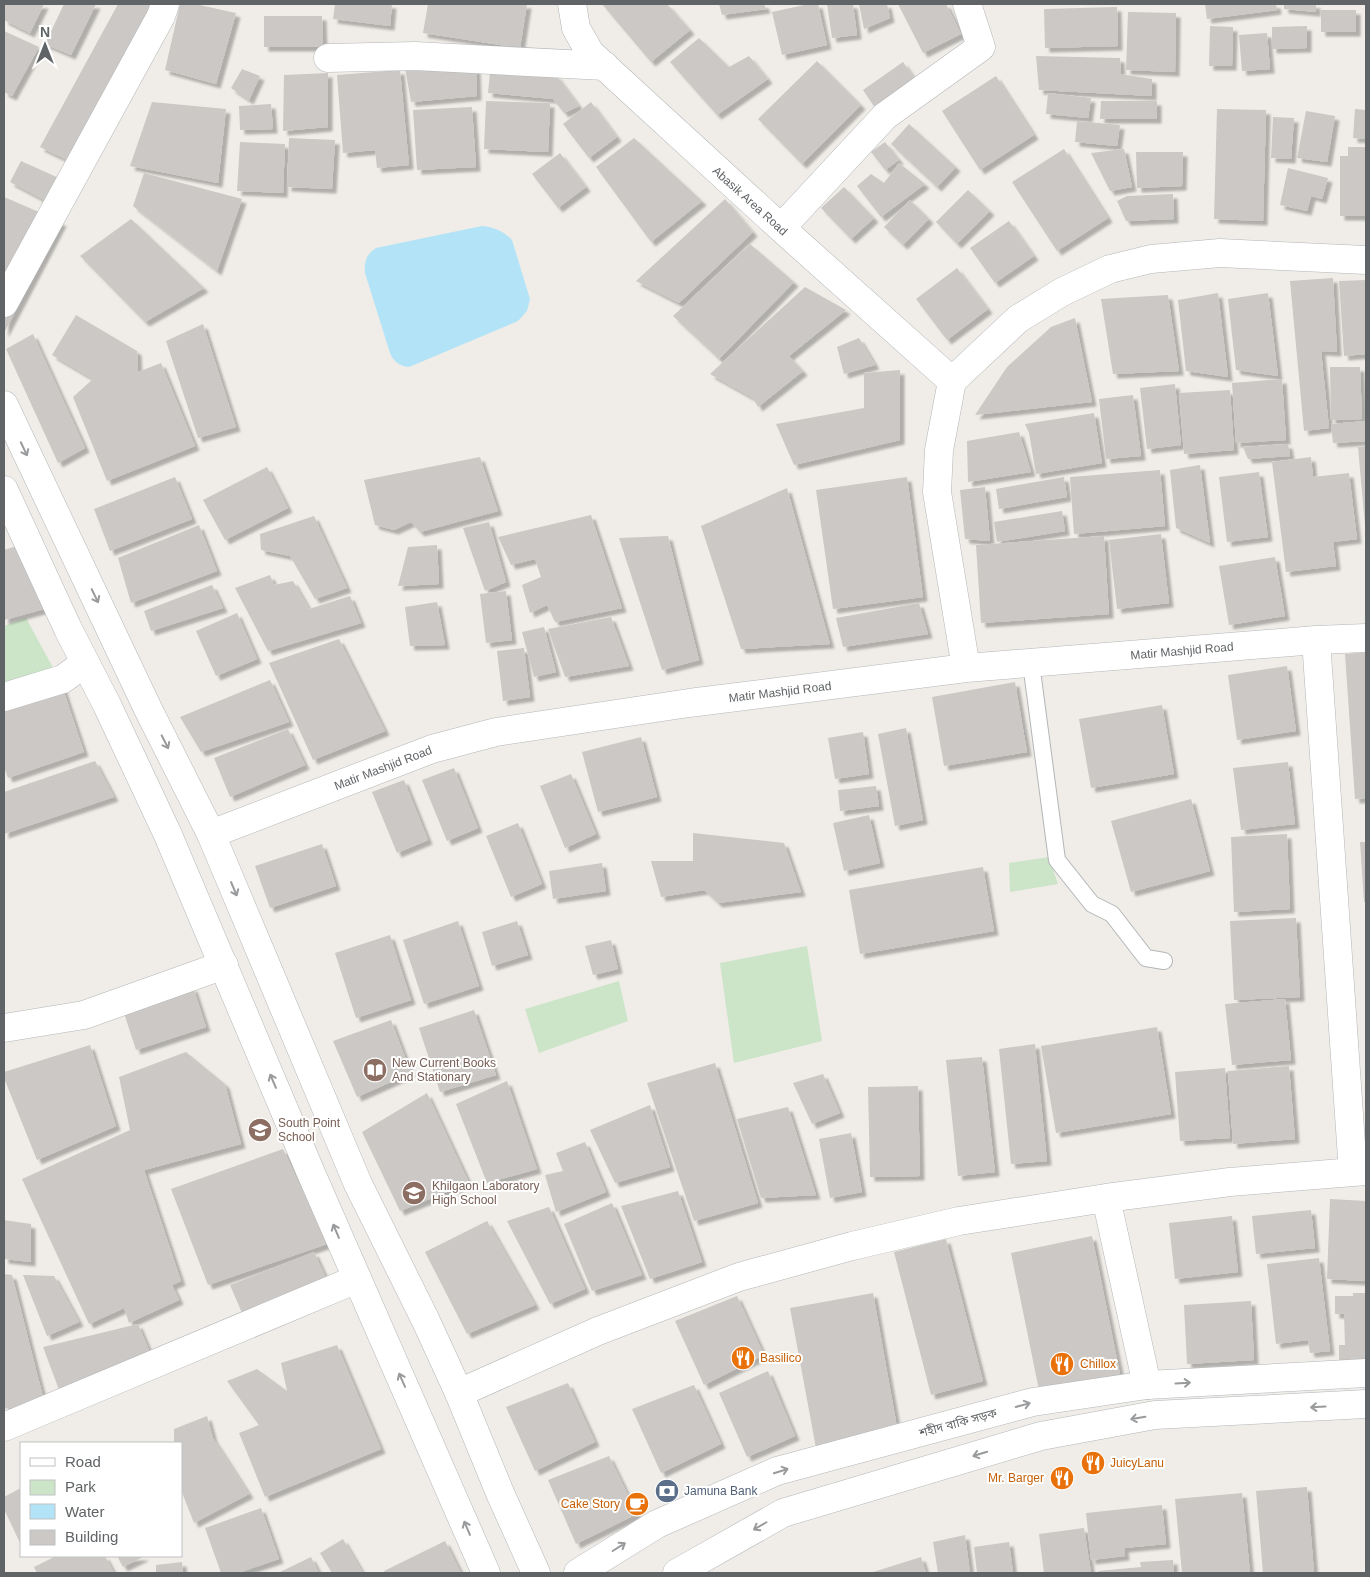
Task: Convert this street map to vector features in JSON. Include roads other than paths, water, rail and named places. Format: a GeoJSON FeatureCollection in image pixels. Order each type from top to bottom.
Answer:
{"type":"FeatureCollection","features":[{"type":"Feature","properties":{"kind":"street"},"geometry":{"type":"LineString","coordinates":[[4,303],[156,24],[165,4]]}},
{"type":"Feature","properties":{"kind":"street","name":"Abasik Area Road"},"geometry":{"type":"LineString","coordinates":[[572,4],[576,28],[590,53],[780,228],[952,381]]}},
{"type":"Feature","properties":{"kind":"street"},"geometry":{"type":"LineString","coordinates":[[780,228],[885,116],[981,47],[967,4]]}},
{"type":"Feature","properties":{"kind":"street"},"geometry":{"type":"LineString","coordinates":[[328,58],[415,56],[605,66]]}},
{"type":"Feature","properties":{"kind":"street"},"geometry":{"type":"LineString","coordinates":[[966,668],[937,492],[939,450],[952,381],[1018,319],[1062,292],[1110,269],[1151,259],[1220,253],[1366,260]]}},
{"type":"Feature","properties":{"kind":"street"},"geometry":{"type":"LineString","coordinates":[[4,405],[148,709],[211,834],[358,1184],[426,1321],[459,1393],[500,1493],[536,1573]]}},
{"type":"Feature","properties":{"kind":"street"},"geometry":{"type":"LineString","coordinates":[[4,490],[168,835],[357,1279],[486,1573]]}},
{"type":"Feature","properties":{"kind":"street","name":"Matir Mashjid Road"},"geometry":{"type":"LineString","coordinates":[[211,834],[432,749],[496,732],[688,703],[966,668],[1316,640],[1366,638]]}},
{"type":"Feature","properties":{"kind":"street"},"geometry":{"type":"LineString","coordinates":[[459,1393],[598,1331],[739,1277],[852,1246],[959,1221],[1106,1198],[1230,1182],[1359,1171],[1316,640]]}},
{"type":"Feature","properties":{"kind":"street"},"geometry":{"type":"LineString","coordinates":[[4,696],[63,678],[85,663]]}},
{"type":"Feature","properties":{"kind":"street"},"geometry":{"type":"LineString","coordinates":[[4,1028],[84,1015],[224,965]]}},
{"type":"Feature","properties":{"kind":"street"},"geometry":{"type":"LineString","coordinates":[[1106,1198],[1147,1385]]}},
{"type":"Feature","properties":{"kind":"street"},"geometry":{"type":"LineString","coordinates":[[4,1427],[357,1279]]}},
{"type":"Feature","properties":{"kind":"street","name":"শহীদ বাকি সড়ক"},"geometry":{"type":"LineString","coordinates":[[578,1573],[657,1524],[777,1472],[1033,1402],[1147,1385],[1366,1373]]}},
{"type":"Feature","properties":{"kind":"street"},"geometry":{"type":"LineString","coordinates":[[677,1573],[783,1513],[1042,1436],[1155,1415],[1366,1404]]}},
{"type":"Feature","properties":{"kind":"lane"},"geometry":{"type":"LineString","coordinates":[[1031,663],[1056,860],[1092,904],[1112,914],[1146,958],[1164,961]]}},
{"type":"Feature","properties":{"kind":"water"},"geometry":{"type":"Polygon","coordinates":[[[482,226],[498,230],[512,240],[530,299],[527,311],[518,321],[409,367],[400,365],[390,353],[365,273],[365,262],[368,256],[376,248],[482,226]]]}},
{"type":"Feature","properties":{"kind":"place","name":"New Current Books And Stationary"},"geometry":{"type":"Point","coordinates":[375,1070]}},
{"type":"Feature","properties":{"kind":"place","name":"South Point School"},"geometry":{"type":"Point","coordinates":[260,1130]}},
{"type":"Feature","properties":{"kind":"place","name":"Khilgaon Laboratory High School"},"geometry":{"type":"Point","coordinates":[414,1193]}},
{"type":"Feature","properties":{"kind":"place","name":"Basilico"},"geometry":{"type":"Point","coordinates":[743,1358]}},
{"type":"Feature","properties":{"kind":"place","name":"Chillox"},"geometry":{"type":"Point","coordinates":[1062,1364]}},
{"type":"Feature","properties":{"kind":"place","name":"JuicyLanu"},"geometry":{"type":"Point","coordinates":[1093,1463]}},
{"type":"Feature","properties":{"kind":"place","name":"Mr. Barger"},"geometry":{"type":"Point","coordinates":[1062,1478]}},
{"type":"Feature","properties":{"kind":"place","name":"Jamuna Bank"},"geometry":{"type":"Point","coordinates":[667,1491]}},
{"type":"Feature","properties":{"kind":"place","name":"Cake Story"},"geometry":{"type":"Point","coordinates":[637,1504]}}]}
